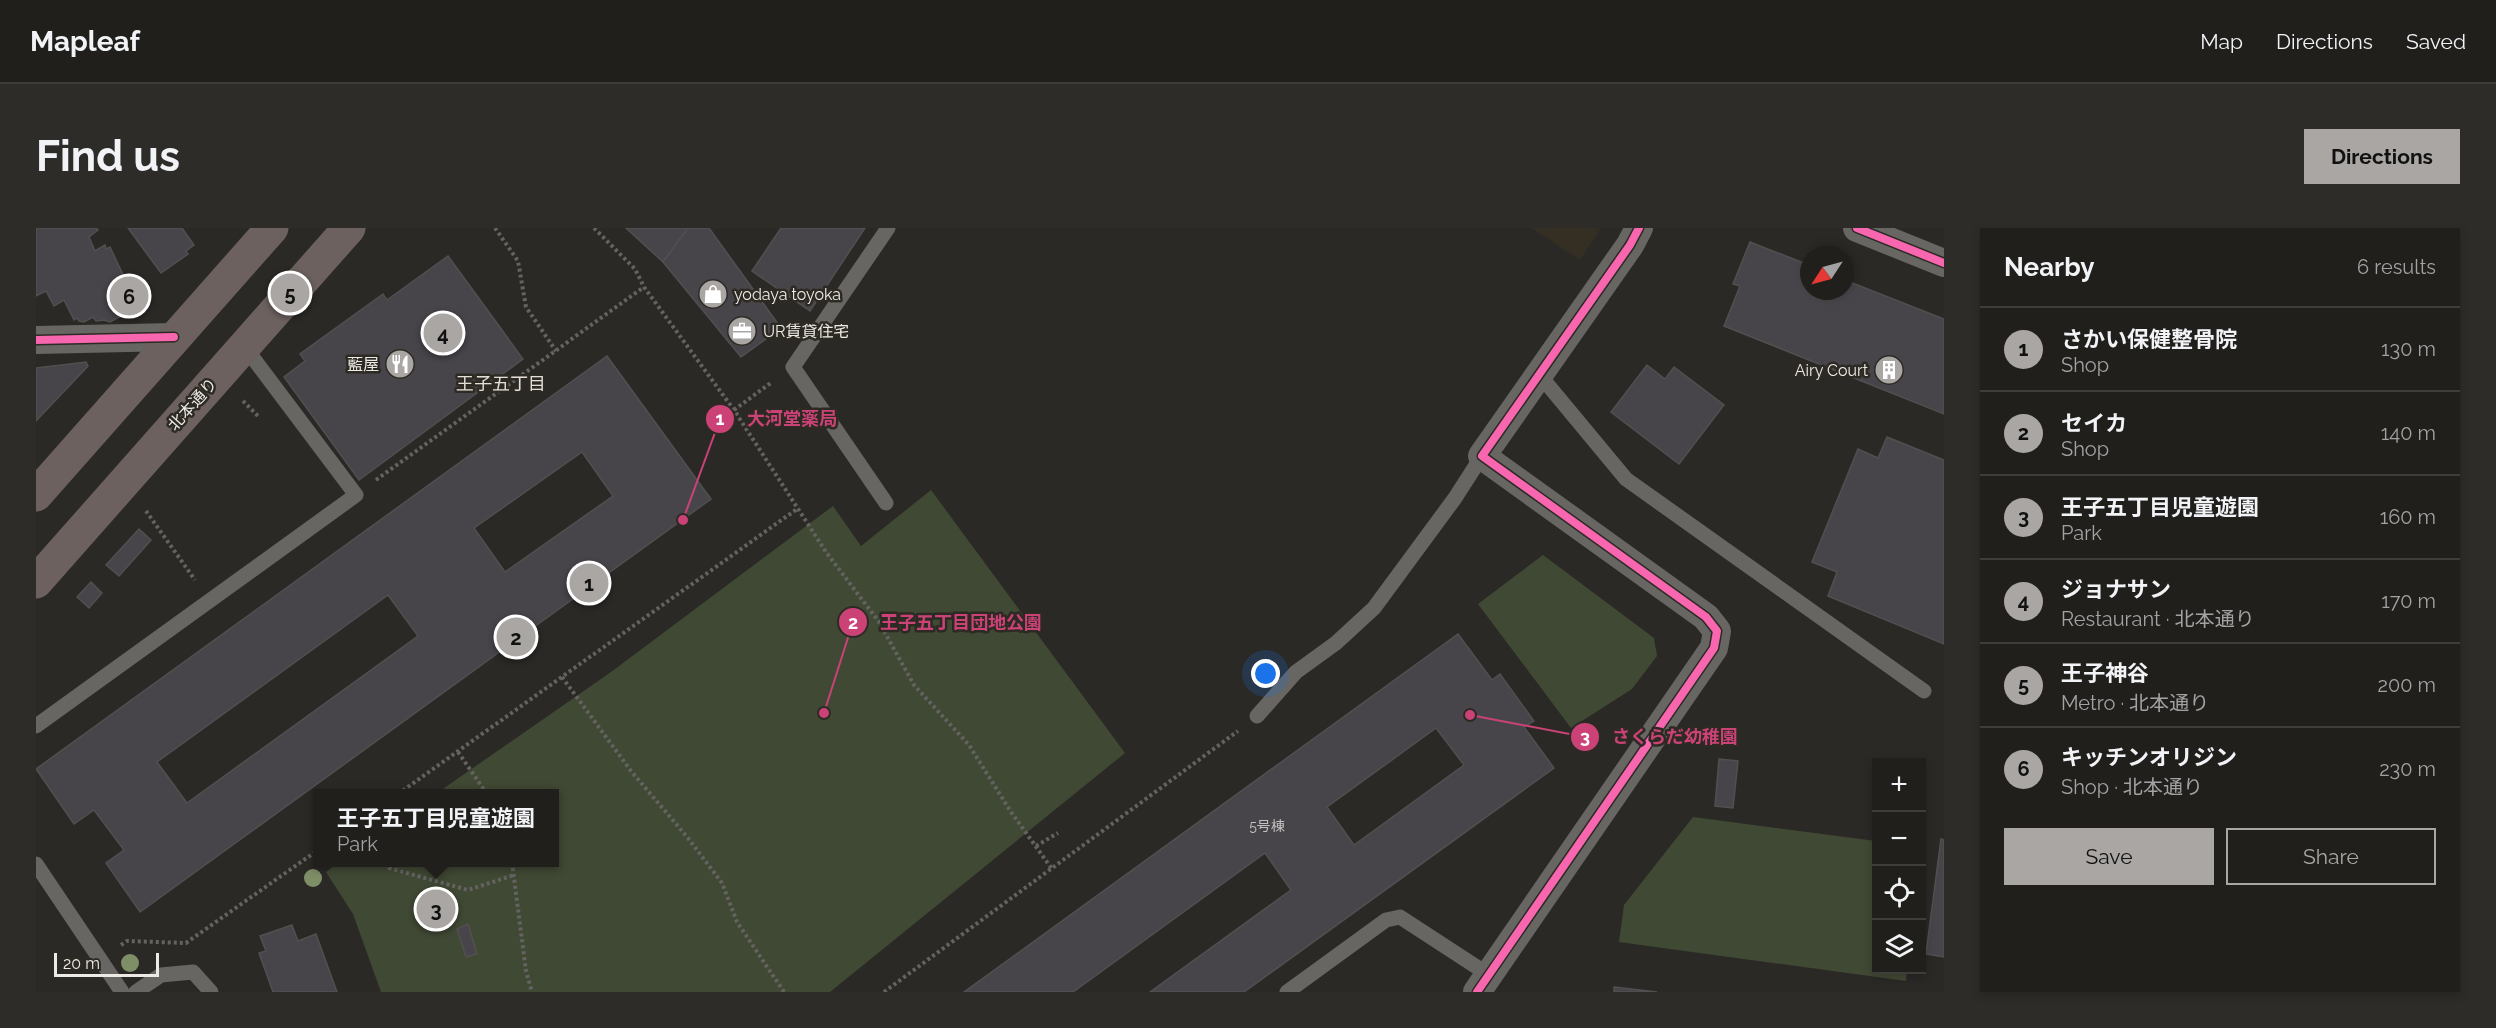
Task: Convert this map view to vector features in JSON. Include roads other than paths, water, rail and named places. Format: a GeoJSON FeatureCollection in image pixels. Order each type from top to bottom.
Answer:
{"type":"FeatureCollection","features":[{"type":"Feature","properties":{"kind":"highway"},"geometry":{"type":"LineString","coordinates":[[36,495],[272,228]]}},
{"type":"Feature","properties":{"kind":"highway","name":"北本通り"},"geometry":{"type":"LineString","coordinates":[[36,582],[349,228]]}},
{"type":"Feature","properties":{"kind":"street"},"geometry":{"type":"LineString","coordinates":[[1483,983],[1714,648],[1717,631],[1706,617],[1482,456],[1640,228]]}},
{"type":"Feature","properties":{"kind":"street"},"geometry":{"type":"LineString","coordinates":[[1859,228],[1944,263]]}},
{"type":"Feature","properties":{"kind":"street"},"geometry":{"type":"LineString","coordinates":[[36,340],[174,337]]}},
{"type":"Feature","properties":{"kind":"lane"},"geometry":{"type":"LineString","coordinates":[[886,503],[793,367],[888,228]]}},
{"type":"Feature","properties":{"kind":"lane"},"geometry":{"type":"LineString","coordinates":[[36,726],[356,495],[244,346]]}},
{"type":"Feature","properties":{"kind":"lane"},"geometry":{"type":"LineString","coordinates":[[1538,373],[1626,479],[1924,692]]}},
{"type":"Feature","properties":{"kind":"lane"},"geometry":{"type":"LineString","coordinates":[[1257,716],[1296,672],[1336,643],[1374,608],[1455,498],[1482,456]]}},
{"type":"Feature","properties":{"kind":"lane"},"geometry":{"type":"LineString","coordinates":[[36,864],[122,992]]}},
{"type":"Feature","properties":{"kind":"lane"},"geometry":{"type":"LineString","coordinates":[[1287,992],[1386,920],[1400,917],[1483,983]]}},
{"type":"Feature","properties":{"kind":"lane"},"geometry":{"type":"LineString","coordinates":[[136,992],[161,975],[193,972],[211,992]]}},
{"type":"Feature","properties":{"kind":"place","name":"王子神谷"},"geometry":{"type":"Point","coordinates":[290,293]}},
{"type":"Feature","properties":{"kind":"place","name":"yodaya toyoka"},"geometry":{"type":"Point","coordinates":[713,294]}},
{"type":"Feature","properties":{"kind":"place","name":"キッチンオリジン"},"geometry":{"type":"Point","coordinates":[129,296]}},
{"type":"Feature","properties":{"kind":"place","name":"UR賃貸住宅"},"geometry":{"type":"Point","coordinates":[742,331]}},
{"type":"Feature","properties":{"kind":"place","name":"ジョナサン"},"geometry":{"type":"Point","coordinates":[443,333]}},
{"type":"Feature","properties":{"kind":"place","name":"藍屋"},"geometry":{"type":"Point","coordinates":[400,364]}},
{"type":"Feature","properties":{"kind":"place","name":"Airy Court"},"geometry":{"type":"Point","coordinates":[1889,370]}},
{"type":"Feature","properties":{"kind":"place","name":"大河堂薬局"},"geometry":{"type":"Point","coordinates":[683,520]}},
{"type":"Feature","properties":{"kind":"place","name":"さかい保健整骨院"},"geometry":{"type":"Point","coordinates":[589,583]}},
{"type":"Feature","properties":{"kind":"place","name":"セイカ"},"geometry":{"type":"Point","coordinates":[516,637]}},
{"type":"Feature","properties":{"kind":"place","name":"王子五丁目団地公園"},"geometry":{"type":"Point","coordinates":[824,713]}},
{"type":"Feature","properties":{"kind":"place","name":"さくらだ幼稚園"},"geometry":{"type":"Point","coordinates":[1470,715]}},
{"type":"Feature","properties":{"kind":"place","name":"王子五丁目児童遊園"},"geometry":{"type":"Point","coordinates":[436,909]}},
{"type":"Feature","properties":{"kind":"district","name":"王子五丁目"},"geometry":{"type":"Point","coordinates":[501,384]}}]}
